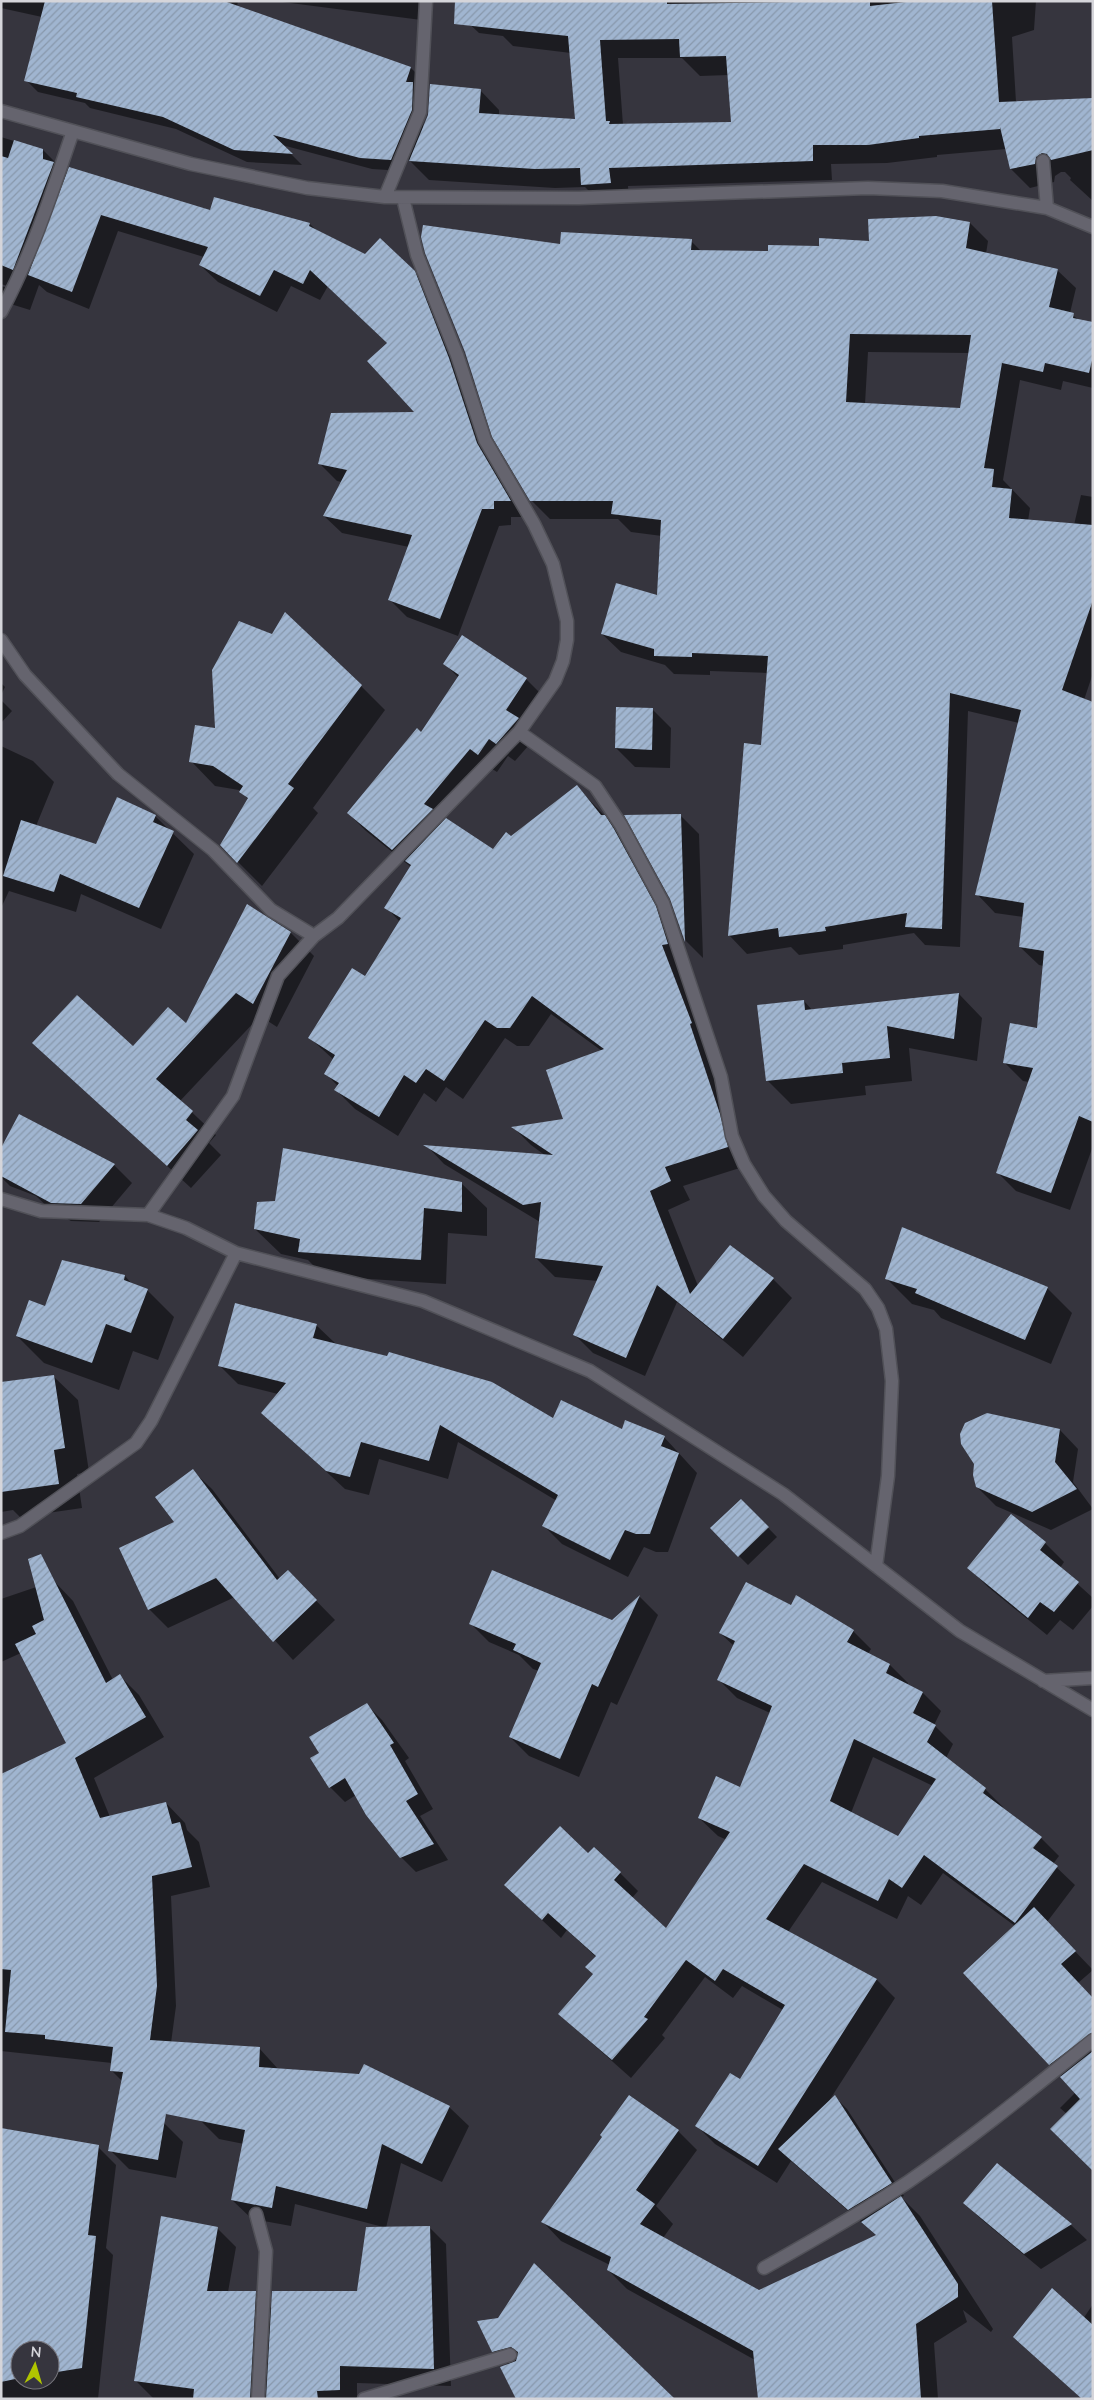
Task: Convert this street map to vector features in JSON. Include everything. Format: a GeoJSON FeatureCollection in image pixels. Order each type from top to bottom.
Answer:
{"type":"FeatureCollection","features":[{"type":"Feature","properties":{"kind":"street"},"geometry":{"type":"LineString","coordinates":[[385,197],[420,112],[426,1]]}},
{"type":"Feature","properties":{"kind":"street"},"geometry":{"type":"LineString","coordinates":[[1,111],[191,164],[307,188],[385,197],[579,198],[868,188],[942,191],[1047,208],[1093,227]]}},
{"type":"Feature","properties":{"kind":"street"},"geometry":{"type":"LineString","coordinates":[[1,312],[20,276],[43,218],[73,131]]}},
{"type":"Feature","properties":{"kind":"street"},"geometry":{"type":"LineString","coordinates":[[1043,162],[1047,208]]}},
{"type":"Feature","properties":{"kind":"street"},"geometry":{"type":"LineString","coordinates":[[148,1215],[233,1096],[278,976],[314,936],[338,918],[520,732],[555,681],[563,661],[567,622],[561,590],[553,564],[534,524],[485,440],[457,355],[417,255],[403,198]]}},
{"type":"Feature","properties":{"kind":"street"},"geometry":{"type":"LineString","coordinates":[[1,640],[24,675],[118,774],[213,850],[271,910],[314,936]]}},
{"type":"Feature","properties":{"kind":"street"},"geometry":{"type":"LineString","coordinates":[[520,732],[595,786],[621,825],[662,903],[721,1078],[732,1136],[749,1172],[764,1196],[786,1221],[865,1289],[878,1308],[886,1330],[892,1381],[888,1476],[876,1566]]}},
{"type":"Feature","properties":{"kind":"street"},"geometry":{"type":"LineString","coordinates":[[1,1200],[41,1212],[148,1215],[186,1228],[236,1253],[423,1300],[590,1372],[783,1494],[960,1631],[1093,1710]]}},
{"type":"Feature","properties":{"kind":"street"},"geometry":{"type":"LineString","coordinates":[[1,1533],[20,1526],[136,1443],[151,1421],[236,1253]]}},
{"type":"Feature","properties":{"kind":"street"},"geometry":{"type":"LineString","coordinates":[[1043,1680],[1093,1678]]}},
{"type":"Feature","properties":{"kind":"street"},"geometry":{"type":"LineString","coordinates":[[764,2268],[834,2228],[908,2182],[1017,2102],[1093,2040]]}},
{"type":"Feature","properties":{"kind":"street"},"geometry":{"type":"LineString","coordinates":[[256,2214],[266,2251],[258,2399]]}},
{"type":"Feature","properties":{"kind":"street"},"geometry":{"type":"LineString","coordinates":[[364,2399],[510,2355]]}},
{"type":"Feature","properties":{"kind":"building"},"geometry":{"type":"Polygon","coordinates":[[[45,1],[224,1],[411,67],[406,82],[413,82],[412,110],[391,160],[360,158],[273,135],[293,154],[234,150],[163,117],[76,97],[77,93],[24,81],[45,1]]]}},
{"type":"Feature","properties":{"kind":"building"},"geometry":{"type":"Polygon","coordinates":[[[455,1],[667,1],[667,4],[870,1],[870,6],[914,1],[992,1],[999,102],[1093,98],[1093,150],[1051,160],[1047,154],[1042,153],[1036,157],[1035,164],[1010,169],[1000,127],[1000,129],[919,136],[919,138],[868,145],[813,145],[813,161],[609,168],[611,183],[581,185],[580,168],[535,169],[409,161],[428,115],[430,84],[481,89],[479,113],[575,119],[568,36],[454,24],[455,1]],[[679,39],[600,40],[606,121],[610,121],[609,124],[731,122],[726,56],[680,57],[679,39]]]}},
{"type":"Feature","properties":{"kind":"building"},"geometry":{"type":"Polygon","coordinates":[[[14,140],[43,149],[43,159],[54,162],[13,270],[1,265],[1,156],[8,158],[14,140]]]}},
{"type":"Feature","properties":{"kind":"building"},"geometry":{"type":"Polygon","coordinates":[[[69,167],[210,210],[214,197],[310,223],[309,226],[365,254],[380,238],[415,271],[449,358],[477,443],[511,501],[494,501],[494,509],[482,509],[440,619],[388,600],[412,535],[323,516],[347,470],[318,464],[331,413],[414,412],[367,361],[387,343],[310,270],[303,284],[274,270],[260,296],[199,265],[208,247],[101,215],[72,292],[28,275],[69,167]]]}},
{"type":"Feature","properties":{"kind":"building"},"geometry":{"type":"Polygon","coordinates":[[[936,216],[970,222],[966,248],[1058,269],[1049,307],[1074,313],[1073,318],[1093,322],[1093,356],[1089,373],[1045,363],[1043,372],[1002,363],[984,468],[994,469],[992,487],[1012,489],[1009,518],[1093,525],[1093,600],[1062,690],[1093,702],[1093,1122],[1079,1116],[1051,1193],[996,1173],[1033,1068],[1003,1063],[1010,1023],[1037,1028],[1044,951],[1019,947],[1024,903],[975,895],[1021,710],[950,693],[942,929],[905,927],[907,913],[825,927],[826,931],[779,937],[778,928],[728,936],[744,743],[761,745],[768,656],[692,653],[692,657],[654,656],[654,649],[601,634],[616,583],[657,595],[661,520],[611,514],[613,501],[530,501],[492,437],[465,352],[425,253],[421,237],[423,225],[560,244],[561,232],[692,239],[691,250],[768,251],[768,245],[819,246],[819,238],[869,241],[868,219],[936,216]],[[850,334],[846,402],[960,408],[971,335],[850,334]]]}},
{"type":"Feature","properties":{"kind":"building"},"geometry":{"type":"Polygon","coordinates":[[[285,612],[362,685],[288,784],[294,788],[237,863],[220,845],[248,798],[239,792],[243,786],[213,766],[189,762],[195,725],[215,728],[212,670],[239,621],[272,634],[285,612]]]}},
{"type":"Feature","properties":{"kind":"building"},"geometry":{"type":"Polygon","coordinates":[[[462,635],[527,678],[506,710],[519,718],[496,744],[489,739],[478,755],[470,749],[424,804],[433,809],[392,850],[347,813],[417,728],[421,732],[459,675],[443,664],[462,635]]]}},
{"type":"Feature","properties":{"kind":"building"},"geometry":{"type":"Polygon","coordinates":[[[616,707],[653,708],[652,750],[615,748],[616,707]]]}},
{"type":"Feature","properties":{"kind":"building"},"geometry":{"type":"Polygon","coordinates":[[[577,785],[601,815],[605,815],[656,906],[668,944],[662,945],[692,1023],[690,1024],[720,1114],[728,1147],[665,1167],[671,1181],[650,1191],[690,1294],[730,1245],[774,1278],[723,1339],[657,1285],[626,1358],[573,1335],[603,1266],[535,1258],[541,1202],[523,1205],[423,1145],[553,1155],[511,1127],[563,1119],[546,1070],[604,1049],[532,996],[510,1028],[497,1028],[485,1020],[444,1081],[426,1069],[416,1083],[404,1075],[379,1117],[334,1090],[339,1083],[324,1074],[335,1055],[308,1038],[352,968],[365,976],[401,918],[384,908],[411,865],[405,861],[446,818],[493,849],[506,832],[511,836],[577,785]]]}},
{"type":"Feature","properties":{"kind":"building"},"geometry":{"type":"Polygon","coordinates":[[[117,797],[156,815],[153,822],[174,831],[139,908],[60,874],[54,892],[3,876],[21,820],[96,844],[117,797]]]}},
{"type":"Feature","properties":{"kind":"building"},"geometry":{"type":"Polygon","coordinates":[[[681,814],[685,942],[670,899],[624,815],[681,814]]]}},
{"type":"Feature","properties":{"kind":"building"},"geometry":{"type":"Polygon","coordinates":[[[247,904],[291,932],[253,1004],[236,993],[156,1079],[193,1111],[186,1120],[198,1130],[167,1166],[32,1043],[77,995],[133,1046],[168,1007],[186,1023],[247,904]]]}},
{"type":"Feature","properties":{"kind":"building"},"geometry":{"type":"Polygon","coordinates":[[[959,993],[954,1039],[887,1026],[890,1058],[842,1063],[843,1073],[766,1081],[757,1005],[804,1000],[805,1010],[959,993]]]}},
{"type":"Feature","properties":{"kind":"building"},"geometry":{"type":"Polygon","coordinates":[[[19,1114],[115,1164],[81,1204],[51,1203],[1,1176],[1,1148],[19,1114]]]}},
{"type":"Feature","properties":{"kind":"building"},"geometry":{"type":"Polygon","coordinates":[[[283,1148],[462,1182],[462,1212],[424,1208],[421,1260],[298,1252],[300,1239],[254,1229],[257,1202],[275,1201],[283,1148]]]}},
{"type":"Feature","properties":{"kind":"building"},"geometry":{"type":"Polygon","coordinates":[[[902,1227],[1048,1287],[1025,1340],[915,1293],[917,1289],[885,1279],[902,1227]]]}},
{"type":"Feature","properties":{"kind":"building"},"geometry":{"type":"Polygon","coordinates":[[[62,1260],[125,1275],[124,1280],[148,1289],[131,1333],[106,1324],[92,1363],[16,1336],[29,1300],[45,1306],[62,1260]]]}},
{"type":"Feature","properties":{"kind":"building"},"geometry":{"type":"Polygon","coordinates":[[[235,1303],[317,1324],[313,1338],[387,1356],[389,1352],[492,1382],[553,1418],[561,1400],[622,1429],[625,1420],[665,1436],[661,1446],[679,1453],[650,1534],[636,1534],[625,1530],[610,1560],[542,1526],[558,1495],[440,1425],[429,1461],[361,1442],[350,1477],[326,1471],[261,1413],[286,1383],[218,1366],[235,1303]]]}},
{"type":"Feature","properties":{"kind":"building"},"geometry":{"type":"Polygon","coordinates":[[[54,1375],[65,1448],[54,1450],[59,1484],[1,1492],[1,1382],[54,1375]]]}},
{"type":"Feature","properties":{"kind":"building"},"geometry":{"type":"Polygon","coordinates":[[[987,1413],[1060,1429],[1055,1462],[1077,1489],[1032,1512],[976,1487],[973,1475],[974,1464],[961,1444],[960,1434],[965,1423],[987,1413]]]}},
{"type":"Feature","properties":{"kind":"building"},"geometry":{"type":"Polygon","coordinates":[[[193,1469],[277,1580],[288,1570],[317,1600],[273,1642],[216,1578],[148,1610],[119,1548],[174,1522],[155,1497],[193,1469]]]}},
{"type":"Feature","properties":{"kind":"building"},"geometry":{"type":"Polygon","coordinates":[[[741,1499],[769,1527],[738,1557],[710,1528],[741,1499]]]}},
{"type":"Feature","properties":{"kind":"building"},"geometry":{"type":"Polygon","coordinates":[[[1011,1514],[1046,1542],[1040,1550],[1079,1582],[1054,1612],[1040,1602],[1028,1618],[967,1568],[1011,1514]]]}},
{"type":"Feature","properties":{"kind":"building"},"geometry":{"type":"Polygon","coordinates":[[[41,1554],[106,1683],[120,1674],[146,1717],[75,1758],[100,1818],[166,1802],[172,1824],[180,1822],[192,1867],[152,1876],[157,1986],[150,2040],[260,2047],[259,2067],[359,2074],[364,2064],[450,2106],[422,2164],[382,2144],[367,2209],[276,2186],[272,2208],[231,2200],[245,2130],[166,2114],[158,2160],[108,2151],[123,2072],[110,2071],[113,2047],[45,2039],[45,2035],[5,2032],[11,1970],[1,1969],[1,1774],[66,1743],[15,1644],[36,1634],[32,1626],[44,1620],[28,1559],[41,1554]]]}},
{"type":"Feature","properties":{"kind":"building"},"geometry":{"type":"Polygon","coordinates":[[[492,1570],[612,1620],[640,1595],[598,1687],[592,1684],[560,1759],[509,1737],[541,1663],[513,1650],[516,1644],[469,1624],[492,1570]]]}},
{"type":"Feature","properties":{"kind":"building"},"geometry":{"type":"Polygon","coordinates":[[[746,1582],[791,1605],[796,1595],[854,1630],[847,1642],[890,1664],[886,1673],[923,1692],[913,1713],[936,1725],[927,1742],[986,1788],[983,1793],[1042,1837],[1033,1848],[1058,1866],[1015,1923],[924,1855],[902,1888],[889,1879],[878,1901],[804,1864],[766,1919],[877,1979],[758,2166],[695,2126],[730,2073],[740,2079],[785,2005],[723,1969],[715,1981],[686,1960],[644,2017],[648,2019],[612,2060],[558,2014],[593,1974],[585,1967],[596,1956],[548,1913],[542,1920],[504,1885],[560,1826],[588,1853],[594,1847],[621,1872],[614,1880],[666,1928],[730,1832],[698,1818],[716,1776],[740,1787],[772,1706],[717,1680],[735,1641],[719,1633],[746,1582]],[[854,1739],[830,1801],[898,1836],[936,1779],[854,1739]]]}},
{"type":"Feature","properties":{"kind":"building"},"geometry":{"type":"Polygon","coordinates":[[[367,1703],[394,1743],[390,1745],[418,1794],[406,1801],[434,1844],[400,1858],[366,1815],[345,1778],[329,1788],[310,1758],[319,1753],[309,1737],[367,1703]]]}},
{"type":"Feature","properties":{"kind":"building"},"geometry":{"type":"Polygon","coordinates":[[[1034,1907],[1076,1951],[1061,1964],[1093,1998],[1093,2032],[1049,2065],[963,1973],[1034,1907]]]}},
{"type":"Feature","properties":{"kind":"building"},"geometry":{"type":"Polygon","coordinates":[[[1093,2051],[1093,2171],[1050,2129],[1080,2099],[1060,2077],[1093,2051]]]}},
{"type":"Feature","properties":{"kind":"building"},"geometry":{"type":"Polygon","coordinates":[[[629,2095],[679,2130],[636,2190],[655,2204],[640,2224],[759,2290],[876,2235],[861,2222],[901,2196],[958,2284],[958,2297],[916,2324],[921,2399],[758,2399],[753,2351],[607,2270],[611,2257],[541,2222],[602,2137],[600,2135],[629,2095]]]}},
{"type":"Feature","properties":{"kind":"building"},"geometry":{"type":"Polygon","coordinates":[[[835,2095],[892,2183],[848,2210],[778,2149],[835,2095]]]}},
{"type":"Feature","properties":{"kind":"building"},"geometry":{"type":"Polygon","coordinates":[[[1,2128],[99,2145],[88,2235],[96,2236],[82,2368],[60,2372],[60,2340],[10,2340],[10,2380],[1,2382],[1,2128]]]}},
{"type":"Feature","properties":{"kind":"building"},"geometry":{"type":"Polygon","coordinates":[[[997,2163],[1072,2224],[1024,2254],[963,2203],[997,2163]]]}},
{"type":"Feature","properties":{"kind":"building"},"geometry":{"type":"Polygon","coordinates":[[[161,2216],[218,2227],[207,2291],[256,2291],[250,2399],[193,2399],[194,2389],[134,2381],[161,2216]]]}},
{"type":"Feature","properties":{"kind":"building"},"geometry":{"type":"Polygon","coordinates":[[[430,2226],[434,2369],[340,2366],[340,2390],[317,2391],[318,2399],[266,2399],[272,2291],[357,2291],[366,2227],[430,2226]]]}},
{"type":"Feature","properties":{"kind":"building"},"geometry":{"type":"Polygon","coordinates":[[[534,2263],[675,2399],[516,2399],[500,2367],[516,2361],[518,2352],[511,2347],[492,2352],[477,2321],[498,2318],[534,2263]]]}},
{"type":"Feature","properties":{"kind":"building"},"geometry":{"type":"Polygon","coordinates":[[[1052,2288],[1093,2325],[1093,2399],[1082,2399],[1013,2337],[1052,2288]]]}}]}
